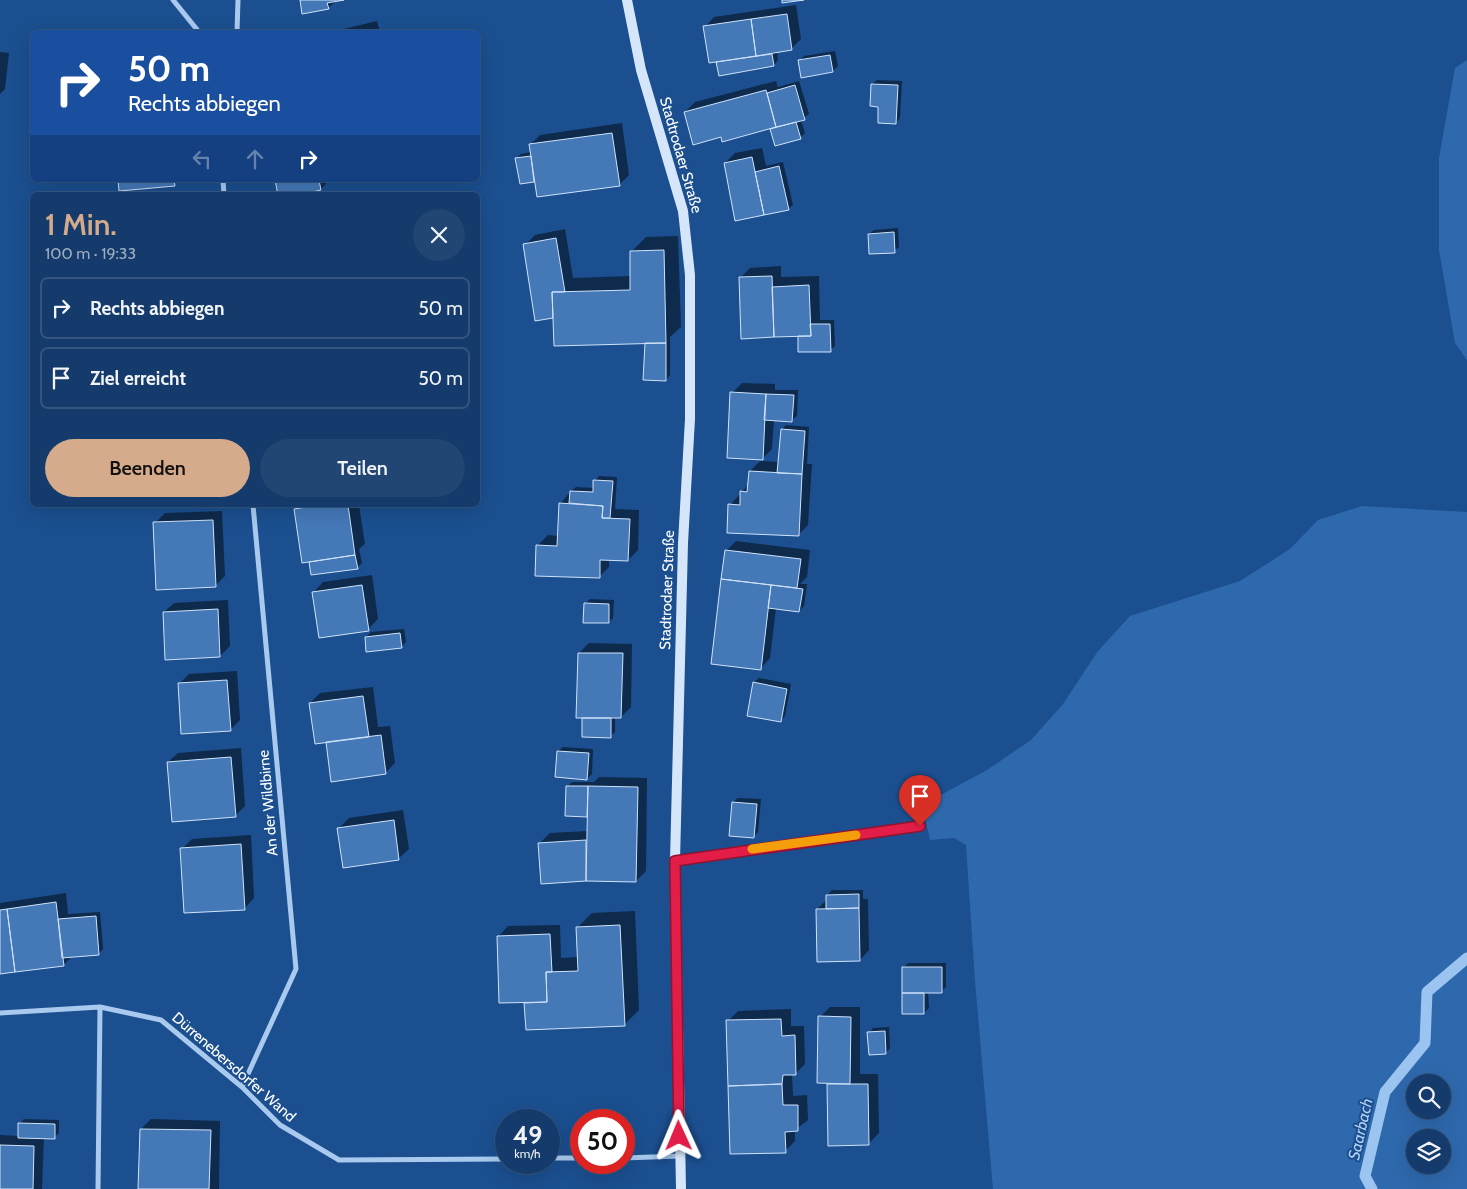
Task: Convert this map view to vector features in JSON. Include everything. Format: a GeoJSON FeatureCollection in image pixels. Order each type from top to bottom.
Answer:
{"type":"FeatureCollection","features":[{"type":"Feature","properties":{"kind":"main road","name":"Stadtrodaer Straße"},"geometry":{"type":"LineString","coordinates":[[627,0],[641,70],[684,211],[690,275],[690,419],[683,542],[675,861],[681,1189]]}},
{"type":"Feature","properties":{"kind":"street"},"geometry":{"type":"LineString","coordinates":[[173,0],[197,30]]}},
{"type":"Feature","properties":{"kind":"street"},"geometry":{"type":"LineString","coordinates":[[237,30],[238,0]]}},
{"type":"Feature","properties":{"kind":"street","name":"An der Wildbirne"},"geometry":{"type":"LineString","coordinates":[[242,1087],[296,969],[253,507]]}},
{"type":"Feature","properties":{"kind":"street"},"geometry":{"type":"LineString","coordinates":[[98,1189],[100,1007]]}},
{"type":"Feature","properties":{"kind":"street","name":"Dürrenebersdorfer Wand"},"geometry":{"type":"LineString","coordinates":[[0,1013],[100,1007],[161,1020],[242,1087],[280,1125],[339,1160],[495,1159]]}},
{"type":"Feature","properties":{"kind":"street"},"geometry":{"type":"LineString","coordinates":[[635,1158],[679,1156]]}},
{"type":"Feature","properties":{"kind":"lane"},"geometry":{"type":"LineString","coordinates":[[675,861],[920,826]]}},
{"type":"Feature","properties":{"kind":"shaded area"},"geometry":{"type":"Polygon","coordinates":[[[1467,60],[1467,360],[1455,343],[1439,250],[1439,158],[1455,68],[1467,60]]]}},
{"type":"Feature","properties":{"kind":"shaded area"},"geometry":{"type":"Polygon","coordinates":[[[1362,506],[1467,512],[1467,1189],[993,1189],[975,981],[966,845],[954,838],[930,840],[922,805],[987,770],[1031,740],[1063,704],[1098,651],[1130,616],[1240,581],[1290,549],[1318,520],[1362,506]]]}},
{"type":"Feature","properties":{"kind":"building"},"geometry":{"type":"Polygon","coordinates":[[[300,0],[344,0],[327,3],[329,9],[302,14],[300,0]]]}},
{"type":"Feature","properties":{"kind":"building"},"geometry":{"type":"Polygon","coordinates":[[[782,0],[804,0],[782,3],[782,0]]]}},
{"type":"Feature","properties":{"kind":"building"},"geometry":{"type":"Polygon","coordinates":[[[787,14],[792,50],[756,56],[751,19],[787,14]]]}},
{"type":"Feature","properties":{"kind":"building"},"geometry":{"type":"Polygon","coordinates":[[[751,19],[756,56],[709,63],[703,26],[751,19]]]}},
{"type":"Feature","properties":{"kind":"building"},"geometry":{"type":"Polygon","coordinates":[[[772,54],[774,66],[719,76],[716,62],[772,54]]]}},
{"type":"Feature","properties":{"kind":"building"},"geometry":{"type":"Polygon","coordinates":[[[830,55],[833,72],[801,78],[798,60],[830,55]]]}},
{"type":"Feature","properties":{"kind":"building"},"geometry":{"type":"Polygon","coordinates":[[[871,84],[898,85],[896,124],[878,123],[878,107],[870,106],[871,84]]]}},
{"type":"Feature","properties":{"kind":"building"},"geometry":{"type":"Polygon","coordinates":[[[795,85],[805,120],[776,127],[767,93],[795,85]]]}},
{"type":"Feature","properties":{"kind":"building"},"geometry":{"type":"Polygon","coordinates":[[[766,90],[776,127],[722,142],[721,137],[693,145],[684,112],[766,90]]]}},
{"type":"Feature","properties":{"kind":"building"},"geometry":{"type":"Polygon","coordinates":[[[796,122],[801,139],[775,146],[770,129],[796,122]]]}},
{"type":"Feature","properties":{"kind":"building"},"geometry":{"type":"Polygon","coordinates":[[[612,133],[620,186],[537,197],[529,144],[612,133]]]}},
{"type":"Feature","properties":{"kind":"building"},"geometry":{"type":"Polygon","coordinates":[[[531,156],[534,182],[520,184],[515,158],[531,156]]]}},
{"type":"Feature","properties":{"kind":"building"},"geometry":{"type":"Polygon","coordinates":[[[752,157],[764,215],[735,221],[724,163],[752,157]]]}},
{"type":"Feature","properties":{"kind":"building"},"geometry":{"type":"Polygon","coordinates":[[[779,166],[789,210],[764,215],[755,172],[779,166]]]}},
{"type":"Feature","properties":{"kind":"building"},"geometry":{"type":"Polygon","coordinates":[[[118,182],[174,182],[175,186],[119,191],[118,182]]]}},
{"type":"Feature","properties":{"kind":"building"},"geometry":{"type":"Polygon","coordinates":[[[275,182],[319,182],[321,190],[313,192],[277,192],[275,182]]]}},
{"type":"Feature","properties":{"kind":"building"},"geometry":{"type":"Polygon","coordinates":[[[894,232],[895,253],[869,254],[868,234],[894,232]]]}},
{"type":"Feature","properties":{"kind":"building"},"geometry":{"type":"Polygon","coordinates":[[[556,238],[565,292],[552,292],[553,318],[535,321],[523,244],[556,238]]]}},
{"type":"Feature","properties":{"kind":"building"},"geometry":{"type":"Polygon","coordinates":[[[664,250],[666,343],[554,346],[552,292],[630,290],[630,251],[664,250]]]}},
{"type":"Feature","properties":{"kind":"building"},"geometry":{"type":"Polygon","coordinates":[[[772,276],[774,337],[741,339],[739,277],[772,276]]]}},
{"type":"Feature","properties":{"kind":"building"},"geometry":{"type":"Polygon","coordinates":[[[809,285],[811,336],[774,337],[772,287],[809,285]]]}},
{"type":"Feature","properties":{"kind":"building"},"geometry":{"type":"Polygon","coordinates":[[[810,324],[830,324],[831,352],[798,352],[798,336],[811,336],[810,324]]]}},
{"type":"Feature","properties":{"kind":"building"},"geometry":{"type":"Polygon","coordinates":[[[645,343],[666,343],[666,381],[643,380],[645,343]]]}},
{"type":"Feature","properties":{"kind":"building"},"geometry":{"type":"Polygon","coordinates":[[[730,392],[766,394],[763,460],[727,458],[730,392]]]}},
{"type":"Feature","properties":{"kind":"building"},"geometry":{"type":"Polygon","coordinates":[[[766,394],[794,395],[792,422],[764,420],[766,394]]]}},
{"type":"Feature","properties":{"kind":"building"},"geometry":{"type":"Polygon","coordinates":[[[781,429],[805,431],[802,474],[777,473],[781,429]]]}},
{"type":"Feature","properties":{"kind":"building"},"geometry":{"type":"Polygon","coordinates":[[[749,471],[802,474],[799,536],[727,533],[728,504],[740,505],[740,491],[747,492],[749,471]]]}},
{"type":"Feature","properties":{"kind":"building"},"geometry":{"type":"Polygon","coordinates":[[[593,480],[613,481],[610,518],[602,518],[603,506],[569,503],[570,491],[593,492],[593,480]]]}},
{"type":"Feature","properties":{"kind":"building"},"geometry":{"type":"Polygon","coordinates":[[[559,503],[603,506],[602,518],[630,519],[628,561],[600,560],[600,578],[535,576],[536,545],[557,546],[559,503]]]}},
{"type":"Feature","properties":{"kind":"building"},"geometry":{"type":"Polygon","coordinates":[[[306,507],[348,507],[355,555],[302,563],[294,509],[306,507]]]}},
{"type":"Feature","properties":{"kind":"building"},"geometry":{"type":"Polygon","coordinates":[[[213,520],[216,587],[156,590],[153,522],[213,520]]]}},
{"type":"Feature","properties":{"kind":"building"},"geometry":{"type":"Polygon","coordinates":[[[725,550],[801,559],[797,588],[721,579],[725,550]]]}},
{"type":"Feature","properties":{"kind":"building"},"geometry":{"type":"Polygon","coordinates":[[[355,555],[358,569],[311,575],[309,562],[355,555]]]}},
{"type":"Feature","properties":{"kind":"building"},"geometry":{"type":"Polygon","coordinates":[[[721,579],[771,585],[761,670],[711,664],[721,579]]]}},
{"type":"Feature","properties":{"kind":"building"},"geometry":{"type":"Polygon","coordinates":[[[362,585],[369,631],[319,638],[312,592],[362,585]]]}},
{"type":"Feature","properties":{"kind":"building"},"geometry":{"type":"Polygon","coordinates":[[[771,585],[803,589],[799,612],[768,608],[771,585]]]}},
{"type":"Feature","properties":{"kind":"building"},"geometry":{"type":"Polygon","coordinates":[[[584,603],[609,604],[609,623],[583,623],[584,603]]]}},
{"type":"Feature","properties":{"kind":"building"},"geometry":{"type":"Polygon","coordinates":[[[218,609],[220,657],[165,660],[163,612],[218,609]]]}},
{"type":"Feature","properties":{"kind":"building"},"geometry":{"type":"Polygon","coordinates":[[[400,633],[402,648],[366,652],[365,637],[400,633]]]}},
{"type":"Feature","properties":{"kind":"building"},"geometry":{"type":"Polygon","coordinates":[[[578,653],[623,653],[621,718],[576,718],[578,653]]]}},
{"type":"Feature","properties":{"kind":"building"},"geometry":{"type":"Polygon","coordinates":[[[227,680],[231,731],[181,734],[178,683],[227,680]]]}},
{"type":"Feature","properties":{"kind":"building"},"geometry":{"type":"Polygon","coordinates":[[[753,682],[787,689],[781,722],[747,716],[753,682]]]}},
{"type":"Feature","properties":{"kind":"building"},"geometry":{"type":"Polygon","coordinates":[[[363,696],[369,737],[315,744],[309,703],[363,696]]]}},
{"type":"Feature","properties":{"kind":"building"},"geometry":{"type":"Polygon","coordinates":[[[582,718],[611,718],[611,738],[582,737],[582,718]]]}},
{"type":"Feature","properties":{"kind":"building"},"geometry":{"type":"Polygon","coordinates":[[[381,735],[386,774],[331,782],[326,742],[381,735]]]}},
{"type":"Feature","properties":{"kind":"building"},"geometry":{"type":"Polygon","coordinates":[[[557,751],[589,753],[587,780],[555,777],[557,751]]]}},
{"type":"Feature","properties":{"kind":"building"},"geometry":{"type":"Polygon","coordinates":[[[231,757],[236,817],[172,822],[167,762],[231,757]]]}},
{"type":"Feature","properties":{"kind":"building"},"geometry":{"type":"Polygon","coordinates":[[[566,786],[588,786],[587,817],[565,816],[566,786]]]}},
{"type":"Feature","properties":{"kind":"building"},"geometry":{"type":"Polygon","coordinates":[[[588,786],[638,787],[636,882],[586,881],[588,786]]]}},
{"type":"Feature","properties":{"kind":"building"},"geometry":{"type":"Polygon","coordinates":[[[732,802],[757,804],[754,838],[729,836],[732,802]]]}},
{"type":"Feature","properties":{"kind":"building"},"geometry":{"type":"Polygon","coordinates":[[[394,820],[399,860],[343,868],[337,828],[394,820]]]}},
{"type":"Feature","properties":{"kind":"building"},"geometry":{"type":"Polygon","coordinates":[[[586,840],[586,881],[541,884],[538,843],[586,840]]]}},
{"type":"Feature","properties":{"kind":"building"},"geometry":{"type":"Polygon","coordinates":[[[241,844],[245,910],[184,913],[180,848],[241,844]]]}},
{"type":"Feature","properties":{"kind":"building"},"geometry":{"type":"Polygon","coordinates":[[[859,894],[859,908],[826,909],[826,895],[859,894]]]}},
{"type":"Feature","properties":{"kind":"building"},"geometry":{"type":"Polygon","coordinates":[[[56,902],[64,966],[15,972],[7,909],[56,902]]]}},
{"type":"Feature","properties":{"kind":"building"},"geometry":{"type":"Polygon","coordinates":[[[859,908],[860,961],[817,962],[816,909],[859,908]]]}},
{"type":"Feature","properties":{"kind":"building"},"geometry":{"type":"Polygon","coordinates":[[[7,909],[15,972],[0,974],[0,910],[7,909]]]}},
{"type":"Feature","properties":{"kind":"building"},"geometry":{"type":"Polygon","coordinates":[[[96,916],[99,955],[62,958],[58,919],[96,916]]]}},
{"type":"Feature","properties":{"kind":"building"},"geometry":{"type":"Polygon","coordinates":[[[620,925],[625,1026],[526,1030],[524,1003],[547,1002],[546,972],[578,971],[576,927],[620,925]]]}},
{"type":"Feature","properties":{"kind":"building"},"geometry":{"type":"Polygon","coordinates":[[[550,934],[552,972],[546,972],[547,1002],[499,1003],[497,936],[550,934]]]}},
{"type":"Feature","properties":{"kind":"building"},"geometry":{"type":"Polygon","coordinates":[[[902,967],[942,967],[942,993],[902,993],[902,967]]]}},
{"type":"Feature","properties":{"kind":"building"},"geometry":{"type":"Polygon","coordinates":[[[902,993],[924,993],[924,1014],[902,1014],[902,993]]]}},
{"type":"Feature","properties":{"kind":"building"},"geometry":{"type":"Polygon","coordinates":[[[818,1016],[851,1017],[850,1084],[817,1083],[818,1016]]]}},
{"type":"Feature","properties":{"kind":"building"},"geometry":{"type":"Polygon","coordinates":[[[781,1019],[782,1036],[795,1035],[796,1075],[783,1075],[782,1084],[728,1086],[726,1020],[781,1019]]]}},
{"type":"Feature","properties":{"kind":"building"},"geometry":{"type":"Polygon","coordinates":[[[885,1031],[886,1054],[869,1055],[867,1032],[885,1031]]]}},
{"type":"Feature","properties":{"kind":"building"},"geometry":{"type":"Polygon","coordinates":[[[782,1084],[783,1105],[798,1105],[798,1131],[785,1132],[786,1153],[730,1154],[728,1086],[782,1084]]]}},
{"type":"Feature","properties":{"kind":"building"},"geometry":{"type":"Polygon","coordinates":[[[827,1084],[868,1084],[869,1145],[828,1146],[827,1084]]]}},
{"type":"Feature","properties":{"kind":"building"},"geometry":{"type":"Polygon","coordinates":[[[18,1123],[55,1124],[55,1139],[18,1138],[18,1123]]]}},
{"type":"Feature","properties":{"kind":"building"},"geometry":{"type":"Polygon","coordinates":[[[140,1129],[211,1130],[209,1189],[138,1189],[140,1129]]]}},
{"type":"Feature","properties":{"kind":"building"},"geometry":{"type":"Polygon","coordinates":[[[0,1145],[34,1146],[33,1189],[0,1189],[0,1145]]]}},
{"type":"Feature","properties":{"kind":"waterway","name":"Saarbach"},"geometry":{"type":"LineString","coordinates":[[1372,1189],[1365,1176],[1385,1092],[1425,1043],[1427,992],[1467,958]]}},
{"type":"Feature","properties":{"kind":"slow traffic"},"geometry":{"type":"LineString","coordinates":[[752,849],[856,835]]}},
{"type":"Feature","properties":{"kind":"route"},"geometry":{"type":"LineString","coordinates":[[679,1136],[675,861],[920,826]]}}]}
